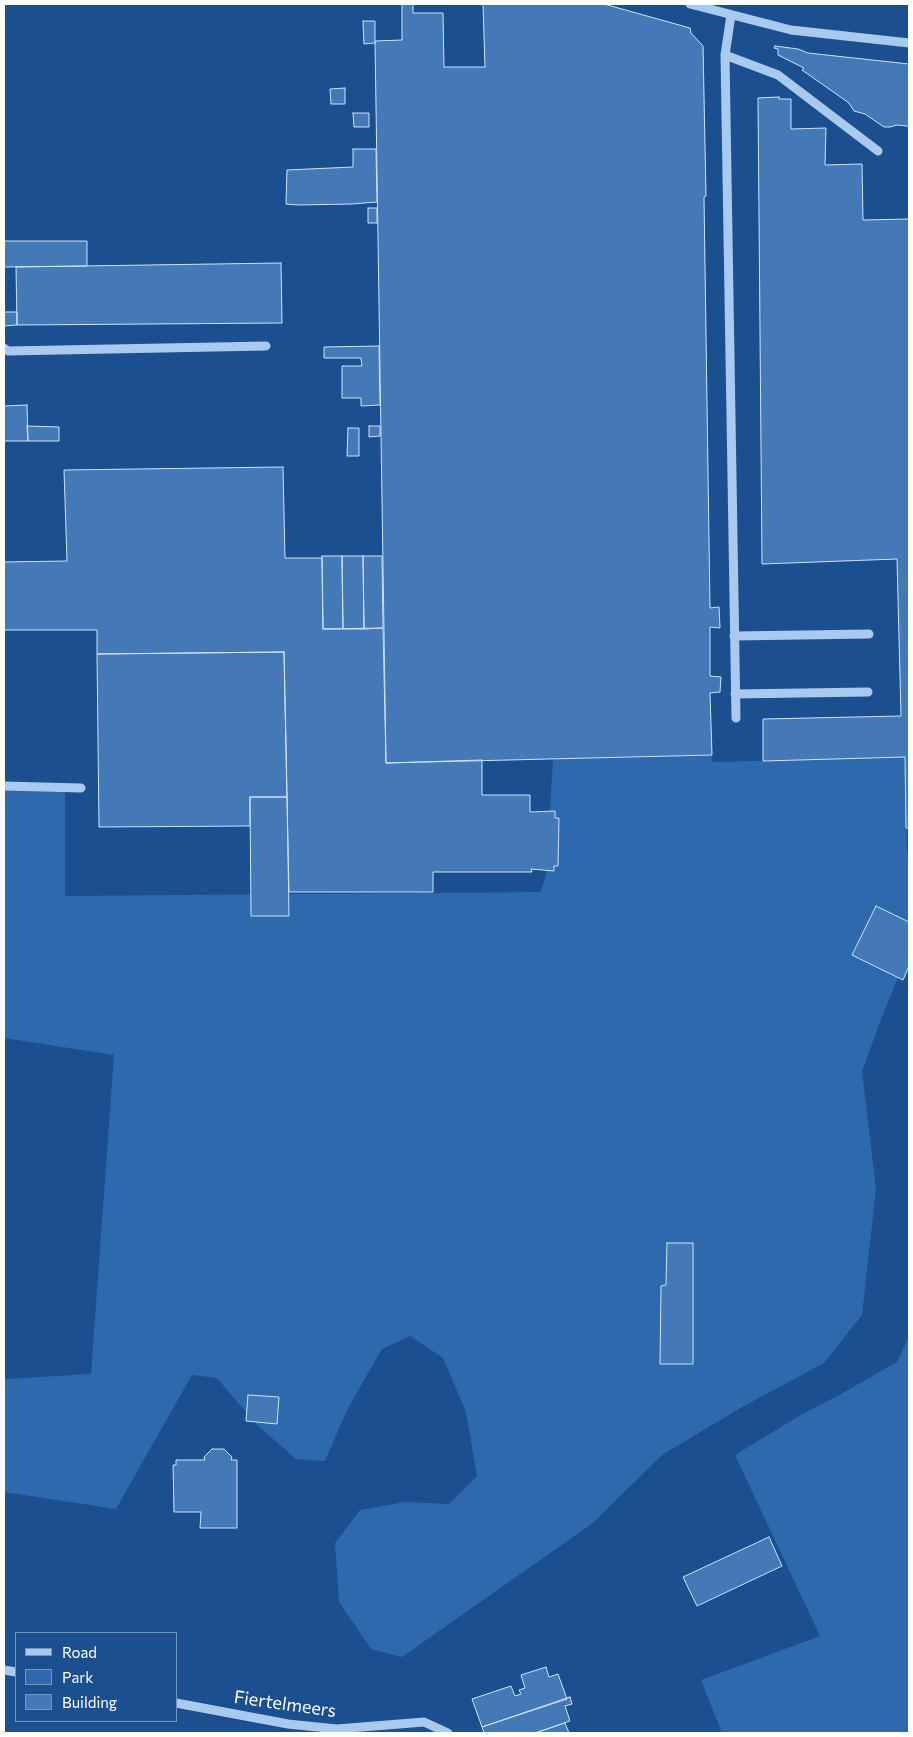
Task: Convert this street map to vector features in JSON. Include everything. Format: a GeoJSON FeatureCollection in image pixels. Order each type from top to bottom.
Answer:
{"type":"FeatureCollection","features":[{"type":"Feature","properties":{"kind":"street"},"geometry":{"type":"LineString","coordinates":[[690,4],[791,30],[909,43]]}},
{"type":"Feature","properties":{"kind":"street"},"geometry":{"type":"LineString","coordinates":[[732,15],[726,55],[736,718]]}},
{"type":"Feature","properties":{"kind":"street"},"geometry":{"type":"LineString","coordinates":[[726,55],[778,75],[878,151]]}},
{"type":"Feature","properties":{"kind":"street"},"geometry":{"type":"LineString","coordinates":[[4,348],[8,350],[266,346]]}},
{"type":"Feature","properties":{"kind":"street"},"geometry":{"type":"LineString","coordinates":[[734,636],[869,634]]}},
{"type":"Feature","properties":{"kind":"street"},"geometry":{"type":"LineString","coordinates":[[735,694],[868,692]]}},
{"type":"Feature","properties":{"kind":"street"},"geometry":{"type":"LineString","coordinates":[[4,786],[81,788]]}},
{"type":"Feature","properties":{"kind":"street","name":"Fiertelmeers"},"geometry":{"type":"LineString","coordinates":[[178,1703],[288,1724],[337,1729],[424,1722],[448,1733]]}},
{"type":"Feature","properties":{"kind":"green space"},"geometry":{"type":"Polygon","coordinates":[[[712,755],[712,762],[905,757],[907,852],[909,852],[909,962],[902,968],[862,1071],[876,1189],[862,1315],[824,1363],[742,1407],[662,1455],[593,1523],[402,1657],[371,1649],[339,1602],[335,1543],[360,1510],[405,1502],[449,1504],[477,1476],[466,1412],[443,1358],[410,1336],[382,1349],[347,1410],[325,1461],[296,1459],[259,1427],[217,1378],[192,1375],[116,1509],[4,1492],[4,1379],[91,1374],[114,1055],[4,1038],[4,788],[65,790],[65,896],[540,892],[546,876],[553,759],[712,755]]]}},
{"type":"Feature","properties":{"kind":"green space"},"geometry":{"type":"Polygon","coordinates":[[[909,1336],[909,1733],[722,1733],[701,1680],[820,1636],[735,1455],[799,1416],[897,1362],[909,1336]]]}},
{"type":"Feature","properties":{"kind":"building"},"geometry":{"type":"Polygon","coordinates":[[[402,4],[413,4],[413,13],[443,13],[444,67],[485,67],[483,4],[604,4],[690,28],[691,33],[703,46],[710,608],[719,607],[720,628],[710,627],[710,676],[721,677],[720,692],[710,693],[712,755],[386,763],[375,41],[402,40],[402,4]]]}},
{"type":"Feature","properties":{"kind":"building"},"geometry":{"type":"Polygon","coordinates":[[[363,21],[375,21],[375,43],[364,44],[363,21]]]}},
{"type":"Feature","properties":{"kind":"building"},"geometry":{"type":"Polygon","coordinates":[[[775,46],[798,49],[808,53],[909,64],[909,128],[897,125],[884,127],[865,114],[854,111],[849,103],[802,70],[804,68],[778,55],[778,49],[774,48],[775,46]]]}},
{"type":"Feature","properties":{"kind":"building"},"geometry":{"type":"Polygon","coordinates":[[[345,88],[345,104],[331,104],[330,89],[345,88]]]}},
{"type":"Feature","properties":{"kind":"building"},"geometry":{"type":"Polygon","coordinates":[[[779,97],[779,99],[791,99],[791,129],[826,128],[825,165],[862,164],[863,220],[909,219],[909,828],[906,828],[905,757],[763,761],[763,719],[901,716],[897,559],[762,564],[758,98],[779,97]]]}},
{"type":"Feature","properties":{"kind":"building"},"geometry":{"type":"Polygon","coordinates":[[[353,113],[369,113],[369,127],[354,127],[353,113]]]}},
{"type":"Feature","properties":{"kind":"building"},"geometry":{"type":"Polygon","coordinates":[[[353,149],[376,149],[377,202],[286,204],[287,170],[353,167],[353,149]]]}},
{"type":"Feature","properties":{"kind":"building"},"geometry":{"type":"Polygon","coordinates":[[[368,208],[377,208],[377,223],[368,223],[368,208]]]}},
{"type":"Feature","properties":{"kind":"building"},"geometry":{"type":"Polygon","coordinates":[[[4,241],[87,241],[87,266],[4,267],[4,241]]]}},
{"type":"Feature","properties":{"kind":"building"},"geometry":{"type":"Polygon","coordinates":[[[281,263],[282,323],[17,325],[16,267],[281,263]]]}},
{"type":"Feature","properties":{"kind":"building"},"geometry":{"type":"Polygon","coordinates":[[[4,312],[17,312],[17,325],[4,326],[4,312]]]}},
{"type":"Feature","properties":{"kind":"building"},"geometry":{"type":"Polygon","coordinates":[[[379,346],[380,405],[361,406],[361,398],[342,398],[342,366],[362,366],[361,358],[324,358],[324,347],[379,346]]]}},
{"type":"Feature","properties":{"kind":"building"},"geometry":{"type":"Polygon","coordinates":[[[27,405],[28,441],[4,441],[4,406],[27,405]]]}},
{"type":"Feature","properties":{"kind":"building"},"geometry":{"type":"Polygon","coordinates":[[[27,426],[59,427],[59,441],[28,441],[27,426]]]}},
{"type":"Feature","properties":{"kind":"building"},"geometry":{"type":"Polygon","coordinates":[[[369,426],[380,426],[380,436],[369,437],[369,426]]]}},
{"type":"Feature","properties":{"kind":"building"},"geometry":{"type":"Polygon","coordinates":[[[348,428],[359,428],[359,456],[347,456],[348,428]]]}},
{"type":"Feature","properties":{"kind":"building"},"geometry":{"type":"Polygon","coordinates":[[[283,467],[285,558],[322,558],[323,629],[383,628],[386,763],[482,760],[482,795],[530,795],[530,812],[555,811],[555,818],[559,818],[558,866],[554,866],[554,871],[531,869],[532,872],[433,872],[433,892],[289,892],[284,652],[97,654],[97,630],[4,630],[4,562],[67,561],[64,470],[283,467]]]}},
{"type":"Feature","properties":{"kind":"building"},"geometry":{"type":"Polygon","coordinates":[[[322,556],[342,556],[343,629],[323,629],[322,556]]]}},
{"type":"Feature","properties":{"kind":"building"},"geometry":{"type":"Polygon","coordinates":[[[342,556],[363,556],[364,629],[343,629],[342,556]]]}},
{"type":"Feature","properties":{"kind":"building"},"geometry":{"type":"Polygon","coordinates":[[[363,556],[382,556],[383,628],[364,629],[363,556]]]}},
{"type":"Feature","properties":{"kind":"building"},"geometry":{"type":"Polygon","coordinates":[[[284,652],[287,797],[250,797],[250,826],[99,827],[97,654],[284,652]]]}},
{"type":"Feature","properties":{"kind":"building"},"geometry":{"type":"Polygon","coordinates":[[[250,797],[287,797],[289,916],[251,916],[250,797]]]}},
{"type":"Feature","properties":{"kind":"building"},"geometry":{"type":"Polygon","coordinates":[[[876,906],[909,922],[909,966],[903,980],[852,955],[876,906]]]}},
{"type":"Feature","properties":{"kind":"building"},"geometry":{"type":"Polygon","coordinates":[[[667,1243],[693,1243],[693,1364],[660,1364],[661,1286],[666,1285],[667,1243]]]}},
{"type":"Feature","properties":{"kind":"building"},"geometry":{"type":"Polygon","coordinates":[[[248,1395],[279,1397],[277,1424],[246,1421],[248,1395]]]}},
{"type":"Feature","properties":{"kind":"building"},"geometry":{"type":"Polygon","coordinates":[[[212,1449],[224,1449],[232,1457],[231,1460],[237,1460],[237,1528],[200,1528],[201,1512],[174,1512],[173,1465],[176,1465],[176,1460],[205,1460],[204,1457],[212,1449]]]}},
{"type":"Feature","properties":{"kind":"building"},"geometry":{"type":"Polygon","coordinates":[[[769,1537],[782,1566],[697,1606],[683,1577],[769,1537]]]}},
{"type":"Feature","properties":{"kind":"building"},"geometry":{"type":"Polygon","coordinates":[[[546,1667],[549,1677],[558,1674],[567,1699],[482,1727],[472,1699],[511,1686],[515,1696],[521,1694],[519,1690],[525,1688],[521,1675],[546,1667]]]}},
{"type":"Feature","properties":{"kind":"building"},"geometry":{"type":"Polygon","coordinates":[[[570,1697],[572,1704],[565,1706],[570,1721],[535,1733],[484,1733],[482,1727],[570,1697]]]}},
{"type":"Feature","properties":{"kind":"building"},"geometry":{"type":"Polygon","coordinates":[[[565,1723],[569,1733],[535,1733],[565,1723]]]}}]}
